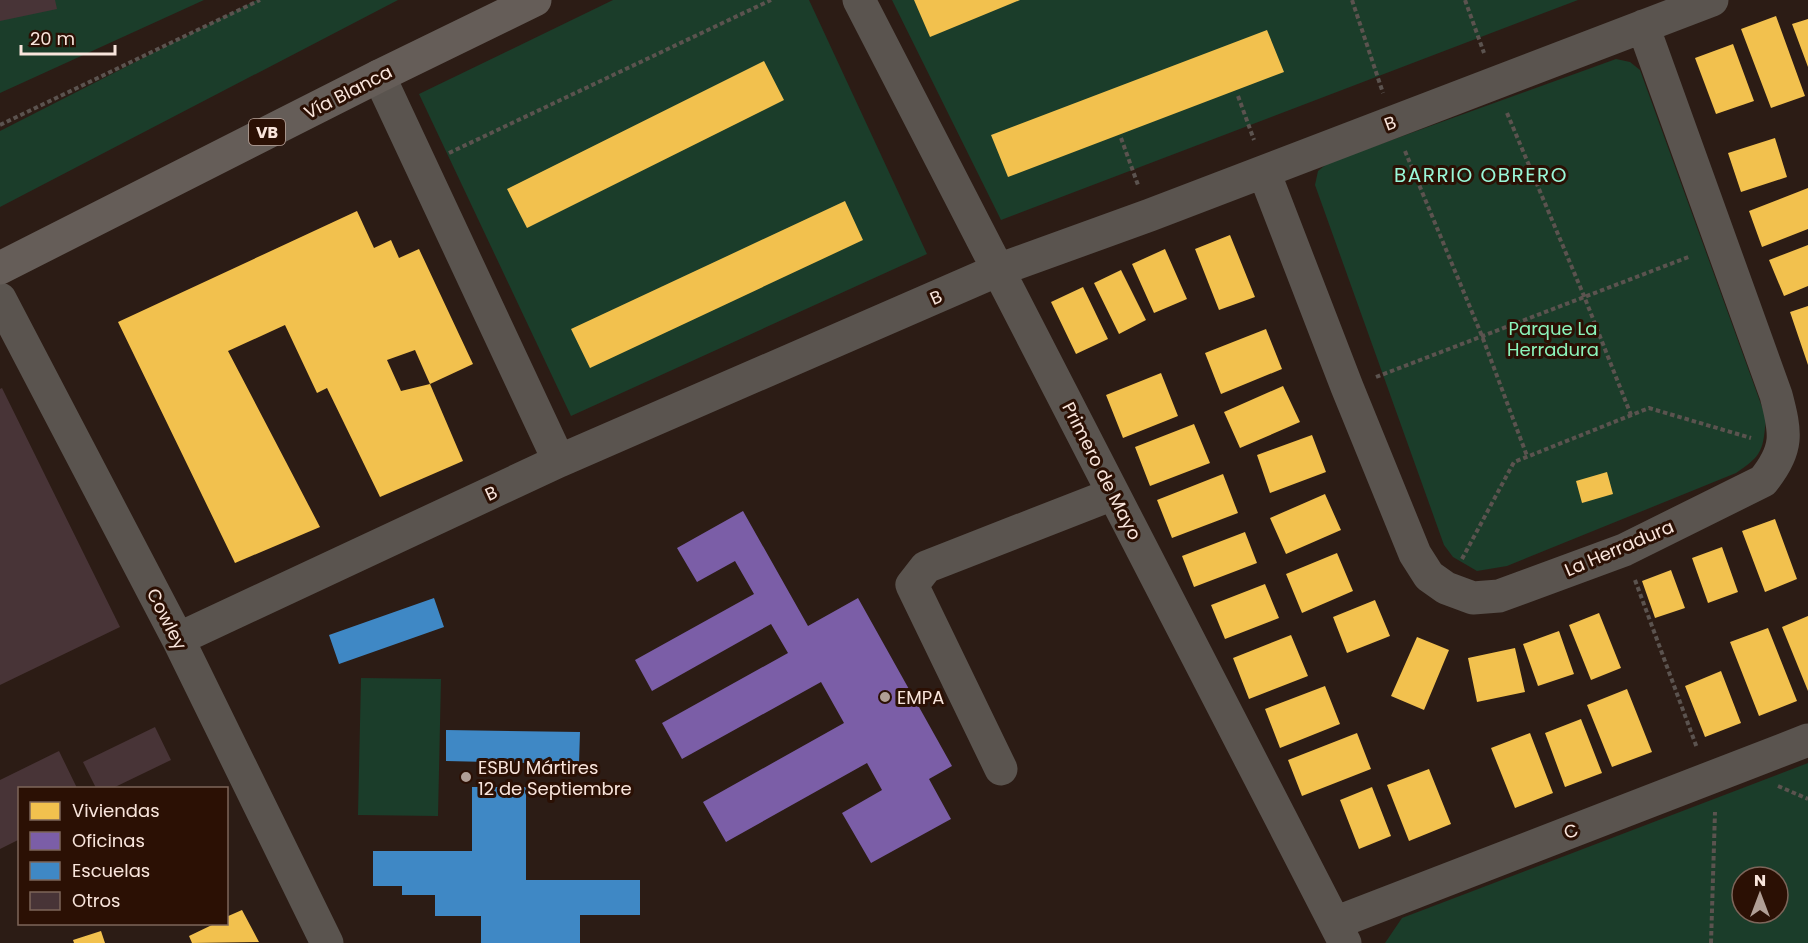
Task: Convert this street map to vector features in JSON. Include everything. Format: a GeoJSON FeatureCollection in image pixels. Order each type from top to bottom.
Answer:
{"type":"FeatureCollection","features":[{"type":"Feature","properties":{"kind":"main road","name":"Vía Blanca"},"geometry":{"type":"LineString","coordinates":[[0,268],[379,76],[536,0]]}},
{"type":"Feature","properties":{"kind":"street","name":"Primero de Mayo"},"geometry":{"type":"LineString","coordinates":[[859,0],[1340,933]]}},
{"type":"Feature","properties":{"kind":"street","name":"B"},"geometry":{"type":"LineString","coordinates":[[178,639],[560,461],[998,270],[1264,172],[1712,0]]}},
{"type":"Feature","properties":{"kind":"street","name":"La Herradura"},"geometry":{"type":"LineString","coordinates":[[1264,172],[1347,387],[1415,554],[1429,576],[1446,588],[1473,598],[1499,596],[1624,550],[1763,481],[1776,464],[1782,448],[1784,426],[1776,395],[1643,26]]}},
{"type":"Feature","properties":{"kind":"street"},"geometry":{"type":"LineString","coordinates":[[379,76],[560,461]]}},
{"type":"Feature","properties":{"kind":"street","name":"Cowley"},"geometry":{"type":"LineString","coordinates":[[0,298],[10,339],[178,639],[327,943]]}},
{"type":"Feature","properties":{"kind":"street"},"geometry":{"type":"LineString","coordinates":[[1001,769],[912,585],[926,567],[1113,494]]}},
{"type":"Feature","properties":{"kind":"street","name":"C"},"geometry":{"type":"LineString","coordinates":[[1340,933],[1708,777],[1808,740]]}},
{"type":"Feature","properties":{"kind":"path"},"geometry":{"type":"LineString","coordinates":[[0,125],[260,0]]}},
{"type":"Feature","properties":{"kind":"path"},"geometry":{"type":"LineString","coordinates":[[421,166],[771,0]]}},
{"type":"Feature","properties":{"kind":"path"},"geometry":{"type":"LineString","coordinates":[[1352,0],[1393,122],[1482,336],[1527,456]]}},
{"type":"Feature","properties":{"kind":"path"},"geometry":{"type":"LineString","coordinates":[[1465,0],[1494,83],[1584,296],[1631,415]]}},
{"type":"Feature","properties":{"kind":"path"},"geometry":{"type":"LineString","coordinates":[[1238,96],[1264,172]]}},
{"type":"Feature","properties":{"kind":"path"},"geometry":{"type":"LineString","coordinates":[[1121,138],[1150,215]]}},
{"type":"Feature","properties":{"kind":"path"},"geometry":{"type":"LineString","coordinates":[[1347,387],[1720,244]]}},
{"type":"Feature","properties":{"kind":"path"},"geometry":{"type":"LineString","coordinates":[[1446,588],[1514,462],[1527,456],[1649,408],[1782,448]]}},
{"type":"Feature","properties":{"kind":"path"},"geometry":{"type":"LineString","coordinates":[[1624,550],[1715,798],[1711,943]]}},
{"type":"Feature","properties":{"kind":"green space"},"geometry":{"type":"Polygon","coordinates":[[[0,0],[204,0],[0,93],[0,0]]]}},
{"type":"Feature","properties":{"kind":"green space"},"geometry":{"type":"Polygon","coordinates":[[[257,0],[398,0],[0,207],[0,131],[257,0]]]}},
{"type":"Feature","properties":{"kind":"green space"},"geometry":{"type":"Polygon","coordinates":[[[613,0],[809,0],[927,254],[571,416],[419,94],[613,0]]]}},
{"type":"Feature","properties":{"kind":"green space"},"geometry":{"type":"Polygon","coordinates":[[[892,0],[1578,0],[1001,220],[892,0]]]}},
{"type":"Feature","properties":{"kind":"green space","name":"Parque La Herradura"},"geometry":{"type":"Polygon","coordinates":[[[1616,59],[1630,62],[1640,70],[1766,418],[1764,438],[1757,456],[1736,473],[1507,566],[1477,571],[1453,557],[1444,545],[1315,185],[1318,171],[1328,163],[1616,59]]]}},
{"type":"Feature","properties":{"kind":"green space"},"geometry":{"type":"Polygon","coordinates":[[[361,678],[441,679],[438,816],[358,815],[361,678]]]}},
{"type":"Feature","properties":{"kind":"green space"},"geometry":{"type":"Polygon","coordinates":[[[1808,763],[1808,943],[1385,943],[1402,918],[1808,763]]]}},
{"type":"Feature","properties":{"kind":"building: Viviendas"},"geometry":{"type":"Polygon","coordinates":[[[914,0],[1020,0],[930,37],[914,0]]]}},
{"type":"Feature","properties":{"kind":"building: Viviendas"},"geometry":{"type":"Polygon","coordinates":[[[1776,16],[1805,96],[1771,108],[1741,29],[1776,16]]]}},
{"type":"Feature","properties":{"kind":"building: Viviendas"},"geometry":{"type":"Polygon","coordinates":[[[1808,19],[1808,67],[1792,24],[1808,19]]]}},
{"type":"Feature","properties":{"kind":"building: Viviendas"},"geometry":{"type":"Polygon","coordinates":[[[1267,30],[1284,72],[1008,177],[991,135],[1267,30]]]}},
{"type":"Feature","properties":{"kind":"building: Viviendas"},"geometry":{"type":"Polygon","coordinates":[[[1733,44],[1754,101],[1716,114],[1695,58],[1733,44]]]}},
{"type":"Feature","properties":{"kind":"building: Viviendas"},"geometry":{"type":"Polygon","coordinates":[[[764,61],[784,100],[527,228],[507,189],[764,61]]]}},
{"type":"Feature","properties":{"kind":"building: Viviendas"},"geometry":{"type":"Polygon","coordinates":[[[1775,138],[1787,177],[1741,192],[1728,153],[1775,138]]]}},
{"type":"Feature","properties":{"kind":"building: Viviendas"},"geometry":{"type":"Polygon","coordinates":[[[1808,188],[1808,229],[1762,247],[1749,211],[1808,188]]]}},
{"type":"Feature","properties":{"kind":"building: Viviendas"},"geometry":{"type":"Polygon","coordinates":[[[845,201],[863,240],[590,368],[571,329],[845,201]]]}},
{"type":"Feature","properties":{"kind":"building: Viviendas"},"geometry":{"type":"Polygon","coordinates":[[[357,211],[374,248],[391,240],[399,258],[419,249],[473,364],[430,384],[463,461],[380,497],[327,388],[317,393],[285,325],[228,351],[320,527],[235,563],[118,322],[357,211]],[[415,350],[387,360],[401,391],[430,384],[415,350]]]}},
{"type":"Feature","properties":{"kind":"building: Viviendas"},"geometry":{"type":"Polygon","coordinates":[[[1230,235],[1255,297],[1219,310],[1195,249],[1230,235]]]}},
{"type":"Feature","properties":{"kind":"building: Viviendas"},"geometry":{"type":"Polygon","coordinates":[[[1808,245],[1808,286],[1784,296],[1769,260],[1808,245]]]}},
{"type":"Feature","properties":{"kind":"building: Viviendas"},"geometry":{"type":"Polygon","coordinates":[[[1165,249],[1187,299],[1154,313],[1132,264],[1165,249]]]}},
{"type":"Feature","properties":{"kind":"building: Viviendas"},"geometry":{"type":"Polygon","coordinates":[[[1121,270],[1146,320],[1119,334],[1094,283],[1121,270]]]}},
{"type":"Feature","properties":{"kind":"building: Viviendas"},"geometry":{"type":"Polygon","coordinates":[[[1083,287],[1108,339],[1076,354],[1051,302],[1083,287]]]}},
{"type":"Feature","properties":{"kind":"building: Viviendas"},"geometry":{"type":"Polygon","coordinates":[[[1808,306],[1808,365],[1790,312],[1808,306]]]}},
{"type":"Feature","properties":{"kind":"building: Viviendas"},"geometry":{"type":"Polygon","coordinates":[[[1266,329],[1282,369],[1221,394],[1205,353],[1266,329]]]}},
{"type":"Feature","properties":{"kind":"building: Viviendas"},"geometry":{"type":"Polygon","coordinates":[[[1161,373],[1178,416],[1123,438],[1106,395],[1161,373]]]}},
{"type":"Feature","properties":{"kind":"building: Viviendas"},"geometry":{"type":"Polygon","coordinates":[[[1283,386],[1300,422],[1240,448],[1224,412],[1283,386]]]}},
{"type":"Feature","properties":{"kind":"building: Viviendas"},"geometry":{"type":"Polygon","coordinates":[[[1194,424],[1210,463],[1150,486],[1135,447],[1194,424]]]}},
{"type":"Feature","properties":{"kind":"building: Viviendas"},"geometry":{"type":"Polygon","coordinates":[[[1312,435],[1326,472],[1270,493],[1257,455],[1312,435]]]}},
{"type":"Feature","properties":{"kind":"building: Viviendas"},"geometry":{"type":"Polygon","coordinates":[[[1607,472],[1613,494],[1582,503],[1576,481],[1607,472]]]}},
{"type":"Feature","properties":{"kind":"building: Viviendas"},"geometry":{"type":"Polygon","coordinates":[[[1223,474],[1238,513],[1172,538],[1157,500],[1223,474]]]}},
{"type":"Feature","properties":{"kind":"building: Viviendas"},"geometry":{"type":"Polygon","coordinates":[[[1325,494],[1341,530],[1286,554],[1270,518],[1325,494]]]}},
{"type":"Feature","properties":{"kind":"building: Viviendas"},"geometry":{"type":"Polygon","coordinates":[[[1775,519],[1797,579],[1765,592],[1742,531],[1775,519]]]}},
{"type":"Feature","properties":{"kind":"building: Viviendas"},"geometry":{"type":"Polygon","coordinates":[[[1245,532],[1257,563],[1194,587],[1182,556],[1245,532]]]}},
{"type":"Feature","properties":{"kind":"building: Viviendas"},"geometry":{"type":"Polygon","coordinates":[[[1722,547],[1738,592],[1708,603],[1692,558],[1722,547]]]}},
{"type":"Feature","properties":{"kind":"building: Viviendas"},"geometry":{"type":"Polygon","coordinates":[[[1337,553],[1353,591],[1302,613],[1286,574],[1337,553]]]}},
{"type":"Feature","properties":{"kind":"building: Viviendas"},"geometry":{"type":"Polygon","coordinates":[[[1671,570],[1685,608],[1655,618],[1642,581],[1671,570]]]}},
{"type":"Feature","properties":{"kind":"building: Viviendas"},"geometry":{"type":"Polygon","coordinates":[[[1265,584],[1279,618],[1225,639],[1211,605],[1265,584]]]}},
{"type":"Feature","properties":{"kind":"building: Viviendas"},"geometry":{"type":"Polygon","coordinates":[[[1375,600],[1390,636],[1347,653],[1333,617],[1375,600]]]}},
{"type":"Feature","properties":{"kind":"building: Viviendas"},"geometry":{"type":"Polygon","coordinates":[[[1599,613],[1621,668],[1591,680],[1569,625],[1599,613]]]}},
{"type":"Feature","properties":{"kind":"building: Viviendas"},"geometry":{"type":"Polygon","coordinates":[[[1808,616],[1808,691],[1782,627],[1808,616]]]}},
{"type":"Feature","properties":{"kind":"building: Viviendas"},"geometry":{"type":"Polygon","coordinates":[[[1768,628],[1797,701],[1759,716],[1730,642],[1768,628]]]}},
{"type":"Feature","properties":{"kind":"building: Viviendas"},"geometry":{"type":"Polygon","coordinates":[[[1559,631],[1574,674],[1538,686],[1523,644],[1559,631]]]}},
{"type":"Feature","properties":{"kind":"building: Viviendas"},"geometry":{"type":"Polygon","coordinates":[[[1291,635],[1308,676],[1249,699],[1233,658],[1291,635]]]}},
{"type":"Feature","properties":{"kind":"building: Viviendas"},"geometry":{"type":"Polygon","coordinates":[[[1417,637],[1449,650],[1424,710],[1391,696],[1417,637]]]}},
{"type":"Feature","properties":{"kind":"building: Viviendas"},"geometry":{"type":"Polygon","coordinates":[[[1515,648],[1525,692],[1477,702],[1468,658],[1515,648]]]}},
{"type":"Feature","properties":{"kind":"building: Viviendas"},"geometry":{"type":"Polygon","coordinates":[[[1721,671],[1741,723],[1705,737],[1685,686],[1721,671]]]}},
{"type":"Feature","properties":{"kind":"building: Viviendas"},"geometry":{"type":"Polygon","coordinates":[[[1325,686],[1340,724],[1280,748],[1265,709],[1325,686]]]}},
{"type":"Feature","properties":{"kind":"building: Viviendas"},"geometry":{"type":"Polygon","coordinates":[[[1627,689],[1652,752],[1612,767],[1587,705],[1627,689]]]}},
{"type":"Feature","properties":{"kind":"building: Viviendas"},"geometry":{"type":"Polygon","coordinates":[[[1581,719],[1602,773],[1565,787],[1545,733],[1581,719]]]}},
{"type":"Feature","properties":{"kind":"building: Viviendas"},"geometry":{"type":"Polygon","coordinates":[[[1357,733],[1371,769],[1302,796],[1288,760],[1357,733]]]}},
{"type":"Feature","properties":{"kind":"building: Viviendas"},"geometry":{"type":"Polygon","coordinates":[[[1530,733],[1553,793],[1515,808],[1491,748],[1530,733]]]}},
{"type":"Feature","properties":{"kind":"building: Viviendas"},"geometry":{"type":"Polygon","coordinates":[[[1429,769],[1451,824],[1409,841],[1387,785],[1429,769]]]}},
{"type":"Feature","properties":{"kind":"building: Viviendas"},"geometry":{"type":"Polygon","coordinates":[[[1372,787],[1391,836],[1359,849],[1340,800],[1372,787]]]}},
{"type":"Feature","properties":{"kind":"building: Viviendas"},"geometry":{"type":"Polygon","coordinates":[[[242,910],[259,942],[192,943],[189,936],[212,925],[228,925],[228,916],[242,910]]]}},
{"type":"Feature","properties":{"kind":"building: Viviendas"},"geometry":{"type":"Polygon","coordinates":[[[101,931],[105,943],[74,943],[73,940],[101,931]]]}},
{"type":"Feature","properties":{"kind":"building: Oficinas"},"geometry":{"type":"Polygon","coordinates":[[[743,511],[808,626],[858,598],[952,766],[929,779],[951,819],[871,863],[842,813],[882,790],[867,763],[726,842],[703,802],[844,723],[821,682],[682,759],[662,723],[788,653],[771,624],[652,691],[635,660],[754,594],[735,561],[697,582],[677,548],[743,511]]]}},
{"type":"Feature","properties":{"kind":"building: Escuelas"},"geometry":{"type":"Polygon","coordinates":[[[434,598],[444,627],[339,664],[329,635],[434,598]]]}},
{"type":"Feature","properties":{"kind":"building: Escuelas"},"geometry":{"type":"Polygon","coordinates":[[[446,730],[580,732],[579,764],[446,761],[446,730]]]}},
{"type":"Feature","properties":{"kind":"building: Escuelas"},"geometry":{"type":"Polygon","coordinates":[[[472,787],[526,787],[526,880],[640,880],[640,915],[580,915],[580,943],[481,943],[481,916],[435,916],[435,895],[402,895],[402,886],[373,886],[373,851],[472,851],[472,787]]]}},
{"type":"Feature","properties":{"kind":"building: Otros"},"geometry":{"type":"Polygon","coordinates":[[[0,0],[55,0],[57,9],[0,21],[0,0]]]}},
{"type":"Feature","properties":{"kind":"building: Otros"},"geometry":{"type":"Polygon","coordinates":[[[2,388],[120,627],[0,685],[0,389],[2,388]]]}},
{"type":"Feature","properties":{"kind":"building: Otros"},"geometry":{"type":"Polygon","coordinates":[[[155,727],[171,760],[115,787],[96,787],[83,762],[155,727]]]}},
{"type":"Feature","properties":{"kind":"building: Otros"},"geometry":{"type":"Polygon","coordinates":[[[59,751],[77,787],[18,787],[18,840],[0,849],[0,780],[59,751]]]}},
{"type":"Feature","properties":{"kind":"place","name":"EMPA"},"geometry":{"type":"Point","coordinates":[885,697]}},
{"type":"Feature","properties":{"kind":"place","name":"ESBU Mártires 12 de Septiembre"},"geometry":{"type":"Point","coordinates":[466,777]}},
{"type":"Feature","properties":{"kind":"district","name":"BARRIO OBRERO"},"geometry":{"type":"Point","coordinates":[1481,175]}}]}
